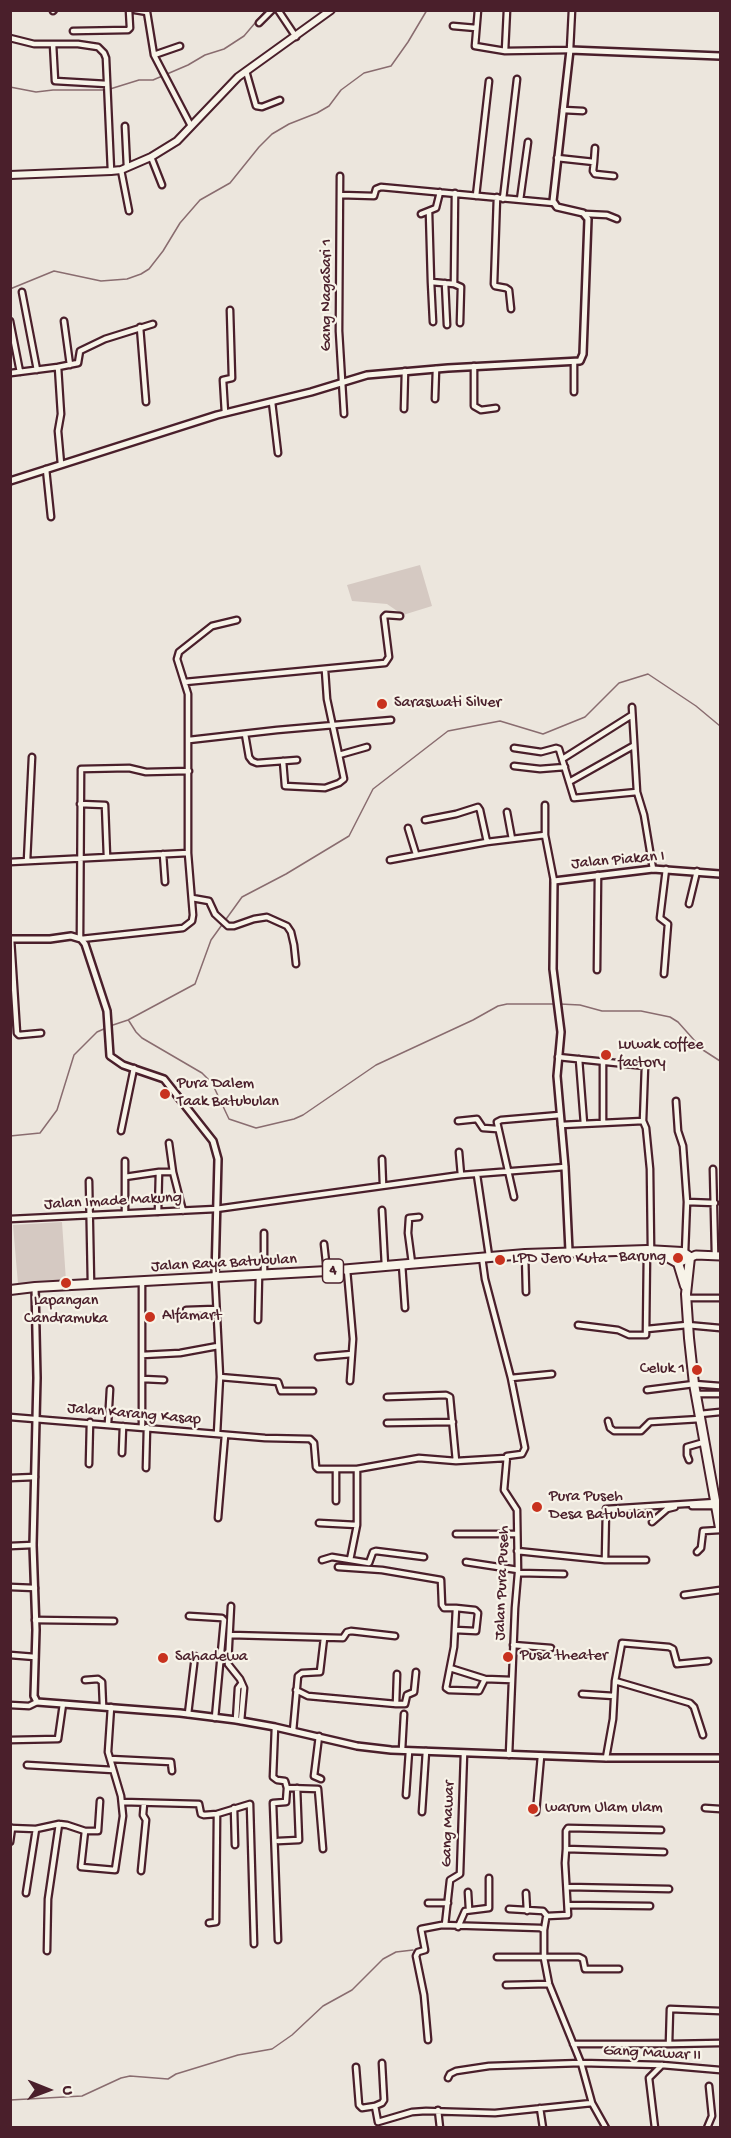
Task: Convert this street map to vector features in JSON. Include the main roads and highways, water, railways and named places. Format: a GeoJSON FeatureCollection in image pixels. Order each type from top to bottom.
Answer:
{"type":"FeatureCollection","features":[{"type":"Feature","properties":{"kind":"highway","name":"Jalan Raya Batubulan"},"geometry":{"type":"LineString","coordinates":[[651,1250],[678,1263]]}},
{"type":"Feature","properties":{"kind":"highway","name":"Jalan Raya Batubulan"},"geometry":{"type":"LineString","coordinates":[[10,1290],[347,1270],[570,1251],[651,1250],[688,1255]]}},
{"type":"Feature","properties":{"kind":"highway"},"geometry":{"type":"LineString","coordinates":[[688,1255],[687,1325],[694,1384],[720,1529]]}},
{"type":"Feature","properties":{"kind":"highway"},"geometry":{"type":"LineString","coordinates":[[678,1263],[686,1296]]}},
{"type":"Feature","properties":{"kind":"main road"},"geometry":{"type":"LineString","coordinates":[[10,175],[111,171],[151,157],[177,141],[226,88],[246,71],[331,10]]}},
{"type":"Feature","properties":{"kind":"main road"},"geometry":{"type":"LineString","coordinates":[[678,1263],[688,1255],[718,1256]]}},
{"type":"Feature","properties":{"kind":"waterway"},"geometry":{"type":"LineString","coordinates":[[110,89],[139,80],[153,80],[205,55],[224,49],[244,36],[266,10]]}},
{"type":"Feature","properties":{"kind":"waterway"},"geometry":{"type":"LineString","coordinates":[[10,289],[54,271],[101,281],[127,279],[149,269],[180,223],[200,200],[230,183],[272,134],[329,106],[341,90],[364,73],[391,66],[427,10]]}},
{"type":"Feature","properties":{"kind":"waterway"},"geometry":{"type":"LineString","coordinates":[[10,87],[36,92],[106,90]]}},
{"type":"Feature","properties":{"kind":"waterway"},"geometry":{"type":"LineString","coordinates":[[110,1026],[128,1020],[195,984],[211,940],[242,897],[286,874],[349,836],[373,789],[448,731],[500,721],[543,734],[585,717],[619,683],[648,674],[696,706],[720,726]]}},
{"type":"Feature","properties":{"kind":"waterway"},"geometry":{"type":"LineString","coordinates":[[129,1021],[142,1038],[202,1073],[212,1083],[229,1119],[256,1128],[303,1115],[376,1065],[498,1006],[555,1004]]}},
{"type":"Feature","properties":{"kind":"waterway"},"geometry":{"type":"LineString","coordinates":[[560,1004],[580,1005],[602,1011],[641,1011],[670,1017],[678,1022],[703,1050],[720,1061]]}},
{"type":"Feature","properties":{"kind":"waterway"},"geometry":{"type":"LineString","coordinates":[[10,1136],[40,1133],[57,1110],[74,1055],[97,1032],[106,1028]]}},
{"type":"Feature","properties":{"kind":"waterway"},"geometry":{"type":"LineString","coordinates":[[10,2100],[82,2096],[121,2078],[130,2076],[168,2079],[176,2074],[238,2055],[272,2049],[292,2035],[323,2006],[352,1990],[383,1959],[396,1952],[413,1950]]}},
{"type":"Feature","properties":{"kind":"place","name":"Saraswati Silver"},"geometry":{"type":"Point","coordinates":[382,704]}},
{"type":"Feature","properties":{"kind":"place","name":"Luwak coffee factory"},"geometry":{"type":"Point","coordinates":[606,1055]}},
{"type":"Feature","properties":{"kind":"place","name":"Pura Dalem Taak Batubulan"},"geometry":{"type":"Point","coordinates":[165,1094]}},
{"type":"Feature","properties":{"kind":"place","name":"Barung"},"geometry":{"type":"Point","coordinates":[678,1258]}},
{"type":"Feature","properties":{"kind":"place","name":"LPD Jero Kuta"},"geometry":{"type":"Point","coordinates":[500,1260]}},
{"type":"Feature","properties":{"kind":"place","name":"Lapangan Candramuka"},"geometry":{"type":"Point","coordinates":[66,1283]}},
{"type":"Feature","properties":{"kind":"place","name":"Alfamart"},"geometry":{"type":"Point","coordinates":[150,1317]}},
{"type":"Feature","properties":{"kind":"place","name":"Celuk 1"},"geometry":{"type":"Point","coordinates":[697,1370]}},
{"type":"Feature","properties":{"kind":"place","name":"Pura Puseh Desa Batubulan"},"geometry":{"type":"Point","coordinates":[537,1507]}},
{"type":"Feature","properties":{"kind":"place","name":"Pusa theater"},"geometry":{"type":"Point","coordinates":[508,1657]}},
{"type":"Feature","properties":{"kind":"place","name":"Sahadewa"},"geometry":{"type":"Point","coordinates":[163,1658]}},
{"type":"Feature","properties":{"kind":"place","name":"warum Ulam ulam"},"geometry":{"type":"Point","coordinates":[533,1809]}}]}
